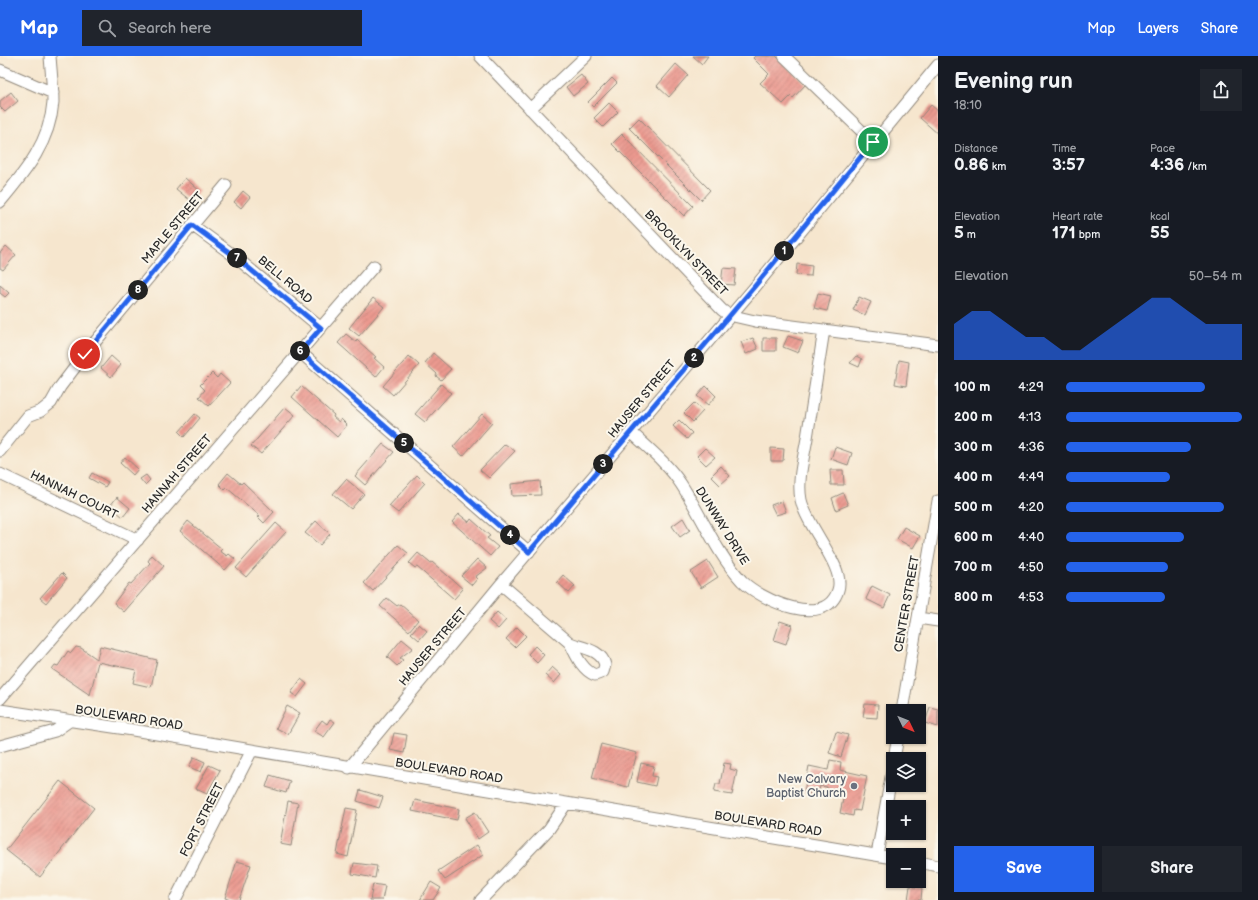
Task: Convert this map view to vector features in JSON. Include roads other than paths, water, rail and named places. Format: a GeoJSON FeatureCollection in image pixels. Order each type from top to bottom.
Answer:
{"type":"FeatureCollection","features":[{"type":"Feature","properties":{"kind":"street"},"geometry":{"type":"LineString","coordinates":[[0,202],[28,169],[41,146],[50,123],[53,93],[50,56]]}},
{"type":"Feature","properties":{"kind":"street","name":"BROOKLYN STREET"},"geometry":{"type":"LineString","coordinates":[[480,56],[722,310],[729,315],[755,321],[938,345]]}},
{"type":"Feature","properties":{"kind":"street"},"geometry":{"type":"LineString","coordinates":[[530,109],[586,56]]}},
{"type":"Feature","properties":{"kind":"street"},"geometry":{"type":"LineString","coordinates":[[784,56],[873,142]]}},
{"type":"Feature","properties":{"kind":"street","name":"HAUSER STREET"},"geometry":{"type":"LineString","coordinates":[[349,768],[501,584],[754,287],[938,64]]}},
{"type":"Feature","properties":{"kind":"street"},"geometry":{"type":"LineString","coordinates":[[0,70],[53,93]]}},
{"type":"Feature","properties":{"kind":"street","name":"MAPLE STREET"},"geometry":{"type":"LineString","coordinates":[[0,450],[28,416],[41,411],[52,403],[60,387],[85,354],[226,185]]}},
{"type":"Feature","properties":{"kind":"street","name":"BELL ROAD"},"geometry":{"type":"LineString","coordinates":[[192,225],[233,255],[321,328]]}},
{"type":"Feature","properties":{"kind":"street","name":"HANNAH STREET"},"geometry":{"type":"LineString","coordinates":[[0,699],[374,266]]}},
{"type":"Feature","properties":{"kind":"street","name":"DUNWAY DRIVE"},"geometry":{"type":"LineString","coordinates":[[631,432],[677,479],[698,512],[722,555],[740,578],[753,590],[768,600],[791,608],[809,609],[826,605],[834,598],[839,589],[837,570],[809,523],[804,511],[800,492],[803,460],[824,330]]}},
{"type":"Feature","properties":{"kind":"street"},"geometry":{"type":"LineString","coordinates":[[300,352],[529,552]]}},
{"type":"Feature","properties":{"kind":"street","name":"HANNAH COURT"},"geometry":{"type":"LineString","coordinates":[[0,474],[138,540]]}},
{"type":"Feature","properties":{"kind":"street","name":"CENTER STREET"},"geometry":{"type":"LineString","coordinates":[[903,704],[938,501]]}},
{"type":"Feature","properties":{"kind":"street"},"geometry":{"type":"LineString","coordinates":[[501,584],[570,643]]}},
{"type":"Feature","properties":{"kind":"street"},"geometry":{"type":"LineString","coordinates":[[918,618],[938,621]]}},
{"type":"Feature","properties":{"kind":"street","name":"BOULEVARD ROAD"},"geometry":{"type":"LineString","coordinates":[[0,710],[68,722],[133,730],[252,752],[886,857]]}},
{"type":"Feature","properties":{"kind":"street"},"geometry":{"type":"LineString","coordinates":[[0,746],[55,731],[68,722]]}},
{"type":"Feature","properties":{"kind":"street","name":"FORT STREET"},"geometry":{"type":"LineString","coordinates":[[175,900],[252,752]]}},
{"type":"Feature","properties":{"kind":"street"},"geometry":{"type":"LineString","coordinates":[[877,855],[888,792]]}},
{"type":"Feature","properties":{"kind":"street"},"geometry":{"type":"LineString","coordinates":[[481,900],[549,829],[566,804]]}},
{"type":"Feature","properties":{"kind":"street"},"geometry":{"type":"LineString","coordinates":[[926,863],[938,866]]}},
{"type":"Feature","properties":{"kind":"place","name":"New Calvary Baptist Church"},"geometry":{"type":"Point","coordinates":[854,786]}}]}
